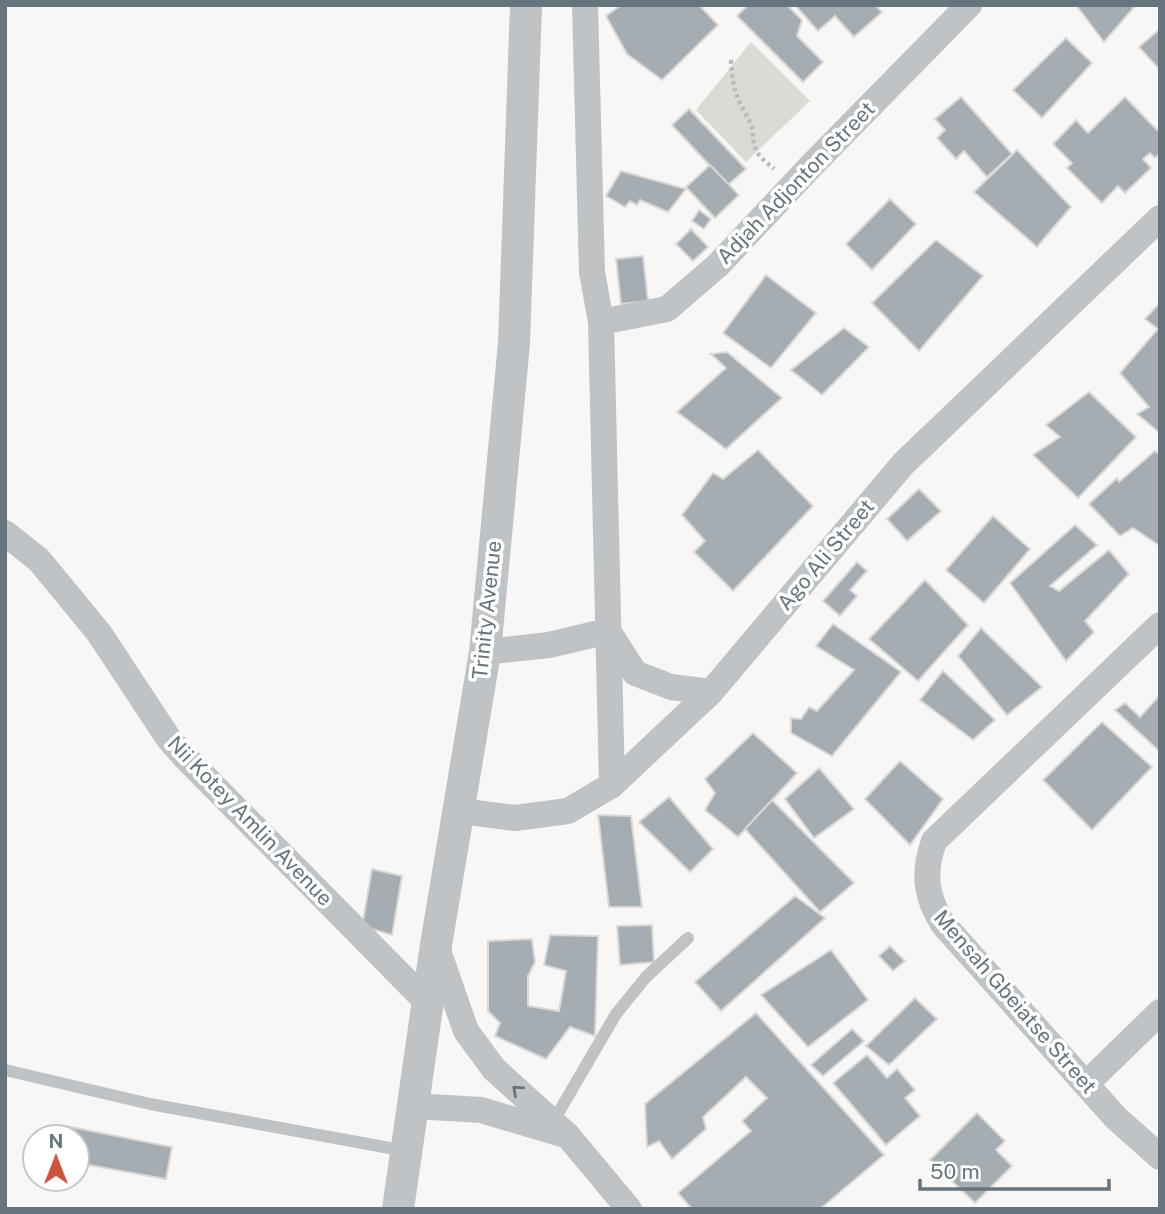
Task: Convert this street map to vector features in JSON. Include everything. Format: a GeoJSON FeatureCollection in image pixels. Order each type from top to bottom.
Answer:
{"type":"FeatureCollection","features":[{"type":"Feature","properties":{"kind":"street","name":"Trinity Avenue"},"geometry":{"type":"LineString","coordinates":[[398,1209],[436,946],[485,652],[514,343],[526,5]]}},
{"type":"Feature","properties":{"kind":"street"},"geometry":{"type":"LineString","coordinates":[[585,5],[592,272],[601,322],[612,785]]}},
{"type":"Feature","properties":{"kind":"street","name":"Adjah Adjonton Street"},"geometry":{"type":"LineString","coordinates":[[601,322],[667,309],[718,265],[969,5]]}},
{"type":"Feature","properties":{"kind":"street","name":"Ago Ali Street"},"geometry":{"type":"LineString","coordinates":[[460,811],[515,818],[568,811],[612,785],[711,692],[903,464],[1160,218]]}},
{"type":"Feature","properties":{"kind":"street","name":"Nii Kotey Amlin Avenue"},"geometry":{"type":"LineString","coordinates":[[5,533],[39,560],[99,633],[169,739],[184,756],[428,1003]]}},
{"type":"Feature","properties":{"kind":"street","name":"Mensah Gbeiatse Street"},"geometry":{"type":"LineString","coordinates":[[1160,625],[934,841],[926,864],[930,904],[943,924],[1116,1118],[1160,1157]]}},
{"type":"Feature","properties":{"kind":"street"},"geometry":{"type":"LineString","coordinates":[[485,652],[550,645],[608,632]]}},
{"type":"Feature","properties":{"kind":"street"},"geometry":{"type":"LineString","coordinates":[[608,632],[635,673],[671,687],[711,692]]}},
{"type":"Feature","properties":{"kind":"street"},"geometry":{"type":"LineString","coordinates":[[436,946],[466,1031],[494,1069],[561,1129],[629,1209]]}},
{"type":"Feature","properties":{"kind":"street"},"geometry":{"type":"LineString","coordinates":[[1086,1084],[1160,1012]]}},
{"type":"Feature","properties":{"kind":"street"},"geometry":{"type":"LineString","coordinates":[[414,1106],[481,1110],[561,1129]]}},
{"type":"Feature","properties":{"kind":"lane"},"geometry":{"type":"LineString","coordinates":[[561,1129],[615,1014],[646,977],[688,938]]}},
{"type":"Feature","properties":{"kind":"lane"},"geometry":{"type":"LineString","coordinates":[[5,1070],[150,1104],[406,1151]]}},
{"type":"Feature","properties":{"kind":"path"},"geometry":{"type":"LineString","coordinates":[[731,60],[738,103],[750,122],[759,155],[792,186]]}},
{"type":"Feature","properties":{"kind":"shaded area"},"geometry":{"type":"Polygon","coordinates":[[[751,42],[810,101],[746,162],[696,110],[751,42]]]}},
{"type":"Feature","properties":{"kind":"building"},"geometry":{"type":"Polygon","coordinates":[[[621,5],[699,5],[718,25],[662,80],[627,54],[606,16],[621,5]]]}},
{"type":"Feature","properties":{"kind":"building"},"geometry":{"type":"Polygon","coordinates":[[[748,5],[787,5],[802,20],[797,36],[823,62],[803,82],[737,16],[748,5]]]}},
{"type":"Feature","properties":{"kind":"building"},"geometry":{"type":"Polygon","coordinates":[[[795,5],[875,5],[882,12],[854,37],[835,16],[818,31],[795,5]]]}},
{"type":"Feature","properties":{"kind":"building"},"geometry":{"type":"Polygon","coordinates":[[[1076,5],[1136,5],[1104,42],[1076,5]]]}},
{"type":"Feature","properties":{"kind":"building"},"geometry":{"type":"Polygon","coordinates":[[[1160,29],[1160,66],[1158,68],[1139,47],[1160,29]]]}},
{"type":"Feature","properties":{"kind":"building"},"geometry":{"type":"Polygon","coordinates":[[[1066,38],[1092,63],[1042,118],[1013,90],[1066,38]]]}},
{"type":"Feature","properties":{"kind":"building"},"geometry":{"type":"Polygon","coordinates":[[[961,97],[1012,154],[987,177],[964,151],[956,159],[937,138],[945,130],[935,119],[961,97]]]}},
{"type":"Feature","properties":{"kind":"building"},"geometry":{"type":"Polygon","coordinates":[[[1125,97],[1160,133],[1160,153],[1155,158],[1150,153],[1143,159],[1151,168],[1125,193],[1118,186],[1102,203],[1067,168],[1072,163],[1053,144],[1076,120],[1088,133],[1125,97]]]}},
{"type":"Feature","properties":{"kind":"building"},"geometry":{"type":"Polygon","coordinates":[[[689,109],[746,169],[728,185],[672,125],[689,109]]]}},
{"type":"Feature","properties":{"kind":"building"},"geometry":{"type":"Polygon","coordinates":[[[1017,150],[1071,207],[1037,247],[974,192],[1017,150]]]}},
{"type":"Feature","properties":{"kind":"building"},"geometry":{"type":"Polygon","coordinates":[[[710,165],[739,195],[715,218],[686,187],[710,165]]]}},
{"type":"Feature","properties":{"kind":"building"},"geometry":{"type":"Polygon","coordinates":[[[621,171],[686,189],[668,212],[640,200],[637,205],[630,201],[625,207],[606,196],[621,171]]]}},
{"type":"Feature","properties":{"kind":"building"},"geometry":{"type":"Polygon","coordinates":[[[890,199],[916,224],[872,270],[846,244],[890,199]]]}},
{"type":"Feature","properties":{"kind":"building"},"geometry":{"type":"Polygon","coordinates":[[[699,210],[711,219],[704,229],[692,221],[699,210]]]}},
{"type":"Feature","properties":{"kind":"building"},"geometry":{"type":"Polygon","coordinates":[[[691,229],[708,247],[693,261],[676,244],[691,229]]]}},
{"type":"Feature","properties":{"kind":"building"},"geometry":{"type":"Polygon","coordinates":[[[936,240],[983,276],[919,351],[872,303],[936,240]]]}},
{"type":"Feature","properties":{"kind":"building"},"geometry":{"type":"Polygon","coordinates":[[[643,256],[648,301],[621,304],[616,259],[643,256]]]}},
{"type":"Feature","properties":{"kind":"building"},"geometry":{"type":"Polygon","coordinates":[[[766,275],[816,313],[771,368],[723,333],[766,275]]]}},
{"type":"Feature","properties":{"kind":"building"},"geometry":{"type":"Polygon","coordinates":[[[1160,303],[1160,433],[1137,414],[1149,407],[1120,373],[1158,329],[1145,319],[1160,303]]]}},
{"type":"Feature","properties":{"kind":"building"},"geometry":{"type":"Polygon","coordinates":[[[844,328],[869,347],[822,395],[791,370],[844,328]]]}},
{"type":"Feature","properties":{"kind":"building"},"geometry":{"type":"Polygon","coordinates":[[[727,352],[782,398],[726,449],[677,412],[726,368],[711,354],[727,352]]]}},
{"type":"Feature","properties":{"kind":"building"},"geometry":{"type":"Polygon","coordinates":[[[1089,392],[1136,437],[1078,498],[1033,455],[1060,437],[1046,425],[1089,392]]]}},
{"type":"Feature","properties":{"kind":"building"},"geometry":{"type":"Polygon","coordinates":[[[758,450],[813,506],[733,591],[694,552],[705,541],[682,515],[713,473],[723,479],[758,450]]]}},
{"type":"Feature","properties":{"kind":"building"},"geometry":{"type":"Polygon","coordinates":[[[1155,451],[1160,455],[1160,546],[1133,528],[1120,536],[1089,504],[1117,478],[1119,482],[1155,451]]]}},
{"type":"Feature","properties":{"kind":"building"},"geometry":{"type":"Polygon","coordinates":[[[919,489],[941,511],[907,541],[887,519],[919,489]]]}},
{"type":"Feature","properties":{"kind":"building"},"geometry":{"type":"Polygon","coordinates":[[[993,516],[1030,549],[984,603],[946,570],[993,516]]]}},
{"type":"Feature","properties":{"kind":"building"},"geometry":{"type":"Polygon","coordinates":[[[1075,525],[1097,545],[1050,586],[1059,591],[1109,550],[1129,574],[1085,621],[1094,632],[1066,661],[1010,583],[1075,525]]]}},
{"type":"Feature","properties":{"kind":"building"},"geometry":{"type":"Polygon","coordinates":[[[857,562],[867,571],[850,590],[857,596],[840,616],[823,601],[857,562]]]}},
{"type":"Feature","properties":{"kind":"building"},"geometry":{"type":"Polygon","coordinates":[[[925,580],[968,625],[918,681],[869,639],[925,580]]]}},
{"type":"Feature","properties":{"kind":"building"},"geometry":{"type":"Polygon","coordinates":[[[833,624],[901,672],[832,756],[791,733],[791,718],[801,719],[809,707],[817,711],[854,670],[816,646],[833,624]]]}},
{"type":"Feature","properties":{"kind":"building"},"geometry":{"type":"Polygon","coordinates":[[[981,628],[1042,687],[1007,715],[958,656],[981,628]]]}},
{"type":"Feature","properties":{"kind":"building"},"geometry":{"type":"Polygon","coordinates":[[[943,671],[995,720],[973,740],[920,700],[943,671]]]}},
{"type":"Feature","properties":{"kind":"building"},"geometry":{"type":"Polygon","coordinates":[[[1160,695],[1160,752],[1115,710],[1125,703],[1140,717],[1160,695]]]}},
{"type":"Feature","properties":{"kind":"building"},"geometry":{"type":"Polygon","coordinates":[[[1102,722],[1152,767],[1092,830],[1043,780],[1102,722]]]}},
{"type":"Feature","properties":{"kind":"building"},"geometry":{"type":"Polygon","coordinates":[[[753,733],[797,773],[738,837],[705,810],[715,793],[705,779],[753,733]]]}},
{"type":"Feature","properties":{"kind":"building"},"geometry":{"type":"Polygon","coordinates":[[[900,761],[943,799],[910,845],[865,799],[900,761]]]}},
{"type":"Feature","properties":{"kind":"building"},"geometry":{"type":"Polygon","coordinates":[[[819,768],[854,809],[814,838],[785,799],[819,768]]]}},
{"type":"Feature","properties":{"kind":"building"},"geometry":{"type":"Polygon","coordinates":[[[669,797],[713,849],[690,872],[639,822],[669,797]]]}},
{"type":"Feature","properties":{"kind":"building"},"geometry":{"type":"Polygon","coordinates":[[[772,800],[854,883],[820,912],[745,829],[772,800]]]}},
{"type":"Feature","properties":{"kind":"building"},"geometry":{"type":"Polygon","coordinates":[[[598,815],[631,816],[642,907],[609,907],[598,815]]]}},
{"type":"Feature","properties":{"kind":"building"},"geometry":{"type":"Polygon","coordinates":[[[372,869],[402,876],[392,935],[362,926],[372,869]]]}},
{"type":"Feature","properties":{"kind":"building"},"geometry":{"type":"Polygon","coordinates":[[[795,896],[825,918],[721,1011],[695,982],[795,896]]]}},
{"type":"Feature","properties":{"kind":"building"},"geometry":{"type":"Polygon","coordinates":[[[652,925],[654,962],[620,965],[617,926],[652,925]]]}},
{"type":"Feature","properties":{"kind":"building"},"geometry":{"type":"Polygon","coordinates":[[[550,935],[598,936],[595,1036],[570,1027],[546,1059],[495,1036],[500,1023],[488,1011],[488,941],[532,939],[535,962],[528,976],[528,1006],[559,1011],[566,971],[544,965],[550,935]]]}},
{"type":"Feature","properties":{"kind":"building"},"geometry":{"type":"Polygon","coordinates":[[[890,946],[905,961],[893,971],[879,956],[890,946]]]}},
{"type":"Feature","properties":{"kind":"building"},"geometry":{"type":"Polygon","coordinates":[[[831,950],[868,1000],[808,1047],[761,995],[831,950]]]}},
{"type":"Feature","properties":{"kind":"building"},"geometry":{"type":"Polygon","coordinates":[[[915,998],[937,1019],[889,1065],[866,1046],[915,998]]]}},
{"type":"Feature","properties":{"kind":"building"},"geometry":{"type":"Polygon","coordinates":[[[756,1013],[884,1155],[820,1209],[692,1209],[678,1193],[751,1131],[742,1121],[767,1098],[746,1077],[703,1117],[706,1129],[672,1159],[659,1141],[647,1147],[645,1104],[756,1013]]]}},
{"type":"Feature","properties":{"kind":"building"},"geometry":{"type":"Polygon","coordinates":[[[852,1029],[864,1041],[823,1076],[811,1065],[852,1029]]]}},
{"type":"Feature","properties":{"kind":"building"},"geometry":{"type":"Polygon","coordinates":[[[867,1055],[887,1078],[897,1069],[915,1090],[905,1098],[920,1116],[886,1145],[833,1083],[867,1055]]]}},
{"type":"Feature","properties":{"kind":"building"},"geometry":{"type":"Polygon","coordinates":[[[977,1113],[1005,1141],[996,1150],[1012,1166],[975,1203],[930,1160],[977,1113]]]}},
{"type":"Feature","properties":{"kind":"building"},"geometry":{"type":"Polygon","coordinates":[[[91,1131],[172,1147],[166,1179],[91,1166],[91,1131]]]}}]}
